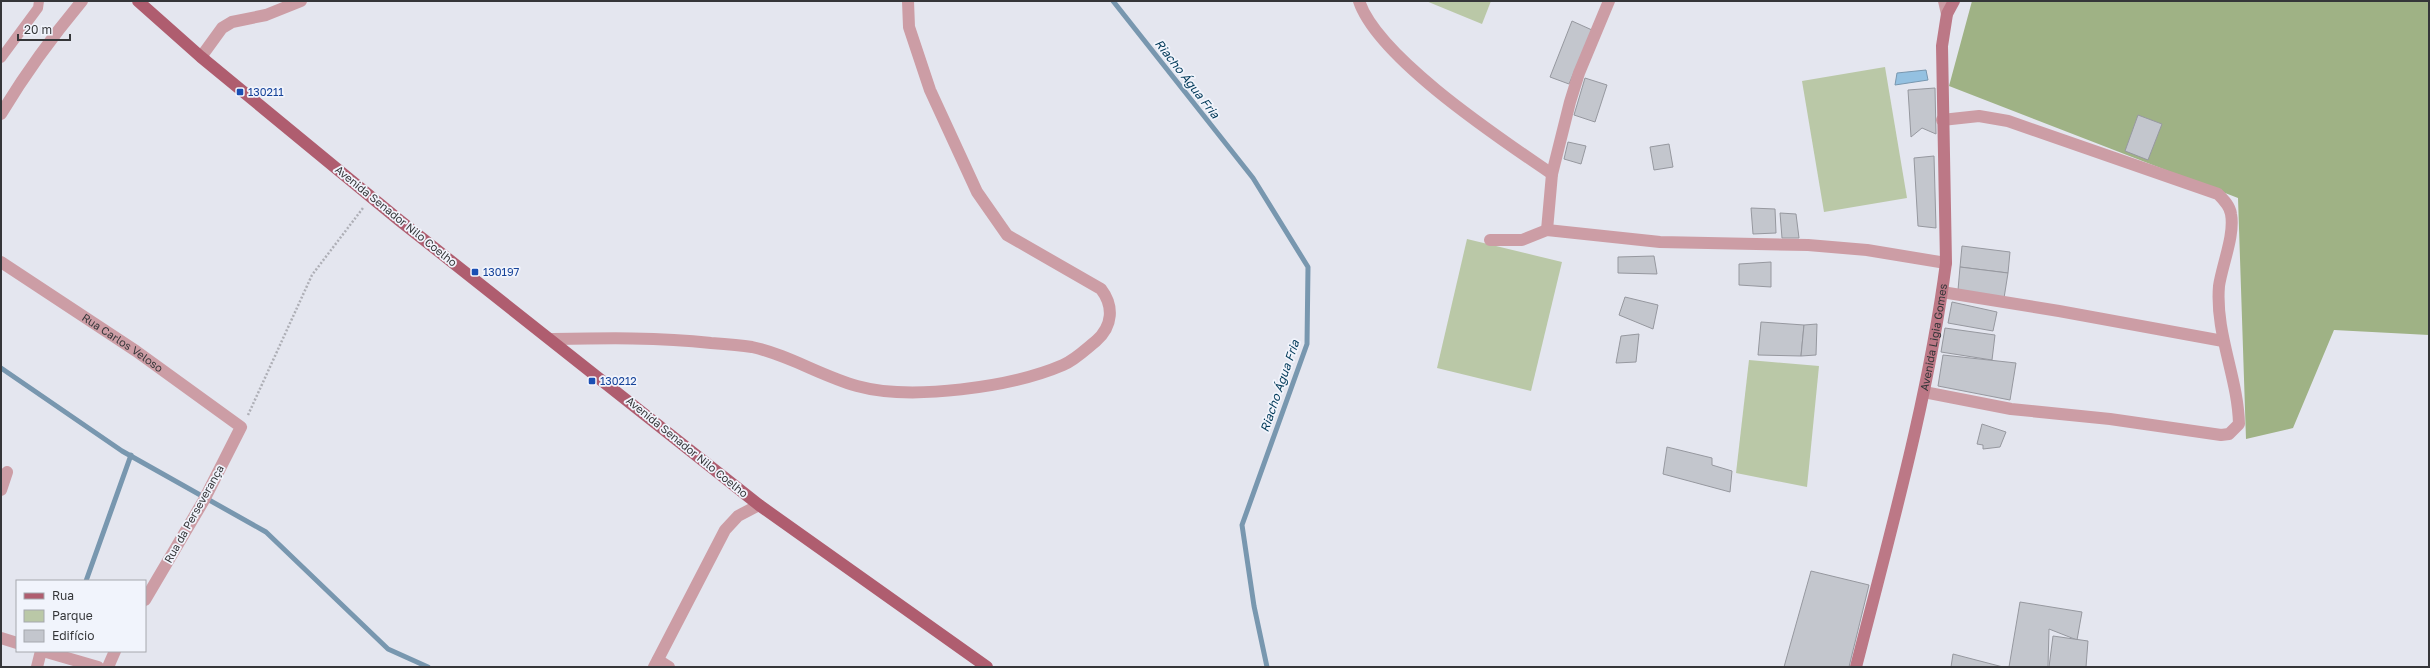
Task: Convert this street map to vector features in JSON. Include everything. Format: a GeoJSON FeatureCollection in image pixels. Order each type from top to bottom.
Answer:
{"type":"FeatureCollection","features":[{"type":"Feature","properties":{"kind":"main road","name":"Avenida Senador Nilo Coelho"},"geometry":{"type":"LineString","coordinates":[[138,1],[201,57],[370,195],[759,505],[987,667]]}},
{"type":"Feature","properties":{"kind":"street"},"geometry":{"type":"LineString","coordinates":[[1,114],[21,81],[57,30],[82,1]]}},
{"type":"Feature","properties":{"kind":"street"},"geometry":{"type":"LineString","coordinates":[[201,57],[222,28],[232,22],[266,15],[301,1]]}},
{"type":"Feature","properties":{"kind":"street"},"geometry":{"type":"LineString","coordinates":[[552,339],[650,338],[752,347],[798,362],[856,386],[884,392],[918,393],[961,389],[1014,380],[1064,365],[1100,337],[1109,323],[1111,308],[1108,299],[1101,289],[1007,235],[978,192],[930,90],[909,27],[908,1]]}},
{"type":"Feature","properties":{"kind":"street"},"geometry":{"type":"LineString","coordinates":[[1359,1],[1377,32],[1405,62],[1456,105],[1552,174]]}},
{"type":"Feature","properties":{"kind":"street"},"geometry":{"type":"LineString","coordinates":[[1547,230],[1552,174],[1579,73],[1609,1]]}},
{"type":"Feature","properties":{"kind":"street"},"geometry":{"type":"LineString","coordinates":[[1944,1],[1948,14]]}},
{"type":"Feature","properties":{"kind":"street","name":"Avenida Ligia Gomes"},"geometry":{"type":"LineString","coordinates":[[1856,667],[1893,526],[1924,392],[1942,292],[1946,263],[1942,120],[1942,46],[1948,14],[1954,1]]}},
{"type":"Feature","properties":{"kind":"street"},"geometry":{"type":"LineString","coordinates":[[1924,392],[2011,409],[2110,419],[2221,435],[2229,434],[2239,424],[2238,408],[2223,341],[2219,288],[2231,232],[2231,214],[2227,204],[2218,194],[2008,121],[1979,116],[1942,120]]}},
{"type":"Feature","properties":{"kind":"street"},"geometry":{"type":"LineString","coordinates":[[1490,240],[1522,240],[1547,230],[1660,242],[1808,245],[1866,250],[1946,263]]}},
{"type":"Feature","properties":{"kind":"street","name":"Rua Carlos Veloso"},"geometry":{"type":"LineString","coordinates":[[1,262],[136,351],[241,427]]}},
{"type":"Feature","properties":{"kind":"street"},"geometry":{"type":"LineString","coordinates":[[1942,292],[2060,310],[2223,341]]}},
{"type":"Feature","properties":{"kind":"street","name":"Rua da Perseverança"},"geometry":{"type":"LineString","coordinates":[[146,598],[214,482],[241,427]]}},
{"type":"Feature","properties":{"kind":"street"},"geometry":{"type":"LineString","coordinates":[[1,490],[7,472]]}},
{"type":"Feature","properties":{"kind":"street"},"geometry":{"type":"LineString","coordinates":[[668,667],[656,663],[725,530],[738,516],[759,505]]}},
{"type":"Feature","properties":{"kind":"street"},"geometry":{"type":"LineString","coordinates":[[1,638],[16,643]]}},
{"type":"Feature","properties":{"kind":"street"},"geometry":{"type":"LineString","coordinates":[[37,667],[42,652]]}},
{"type":"Feature","properties":{"kind":"street"},"geometry":{"type":"LineString","coordinates":[[46,652],[98,667]]}},
{"type":"Feature","properties":{"kind":"street"},"geometry":{"type":"LineString","coordinates":[[108,667],[115,652]]}},
{"type":"Feature","properties":{"kind":"lane"},"geometry":{"type":"LineString","coordinates":[[1,58],[38,8],[39,1]]}},
{"type":"Feature","properties":{"kind":"path"},"geometry":{"type":"LineString","coordinates":[[241,427],[272,365],[300,298],[312,275],[360,212],[370,195]]}},
{"type":"Feature","properties":{"kind":"green space"},"geometry":{"type":"Polygon","coordinates":[[[1426,1],[1491,1],[1482,24],[1426,1]]]}},
{"type":"Feature","properties":{"kind":"green space"},"geometry":{"type":"Polygon","coordinates":[[[1972,1],[2429,1],[2429,335],[2334,330],[2293,428],[2246,439],[2238,198],[1949,86],[1972,1]]]}},
{"type":"Feature","properties":{"kind":"green space"},"geometry":{"type":"Polygon","coordinates":[[[1885,67],[1907,198],[1824,212],[1802,81],[1885,67]]]}},
{"type":"Feature","properties":{"kind":"green space"},"geometry":{"type":"Polygon","coordinates":[[[1467,239],[1562,262],[1531,391],[1437,368],[1467,239]]]}},
{"type":"Feature","properties":{"kind":"green space"},"geometry":{"type":"Polygon","coordinates":[[[1749,360],[1819,366],[1807,487],[1736,473],[1749,360]]]}},
{"type":"Feature","properties":{"kind":"water"},"geometry":{"type":"Polygon","coordinates":[[[1926,70],[1928,80],[1895,85],[1897,73],[1926,70]]]}},
{"type":"Feature","properties":{"kind":"building"},"geometry":{"type":"Polygon","coordinates":[[[1572,21],[1592,30],[1569,84],[1550,77],[1572,21]]]}},
{"type":"Feature","properties":{"kind":"building"},"geometry":{"type":"Polygon","coordinates":[[[1585,78],[1607,85],[1595,122],[1574,115],[1585,78]]]}},
{"type":"Feature","properties":{"kind":"building"},"geometry":{"type":"Polygon","coordinates":[[[1935,88],[1936,134],[1922,128],[1911,137],[1908,90],[1935,88]]]}},
{"type":"Feature","properties":{"kind":"building"},"geometry":{"type":"Polygon","coordinates":[[[2138,115],[2162,124],[2148,160],[2125,151],[2138,115]]]}},
{"type":"Feature","properties":{"kind":"building"},"geometry":{"type":"Polygon","coordinates":[[[1568,142],[1586,146],[1581,164],[1564,159],[1568,142]]]}},
{"type":"Feature","properties":{"kind":"building"},"geometry":{"type":"Polygon","coordinates":[[[1669,144],[1673,167],[1654,170],[1650,147],[1669,144]]]}},
{"type":"Feature","properties":{"kind":"building"},"geometry":{"type":"Polygon","coordinates":[[[1934,156],[1936,228],[1918,226],[1914,158],[1934,156]]]}},
{"type":"Feature","properties":{"kind":"building"},"geometry":{"type":"Polygon","coordinates":[[[1751,208],[1775,209],[1776,233],[1753,234],[1751,208]]]}},
{"type":"Feature","properties":{"kind":"building"},"geometry":{"type":"Polygon","coordinates":[[[1780,213],[1796,214],[1799,238],[1782,238],[1780,213]]]}},
{"type":"Feature","properties":{"kind":"building"},"geometry":{"type":"Polygon","coordinates":[[[1962,246],[2010,252],[2008,273],[1960,267],[1962,246]]]}},
{"type":"Feature","properties":{"kind":"building"},"geometry":{"type":"Polygon","coordinates":[[[1654,256],[1657,274],[1618,273],[1618,257],[1654,256]]]}},
{"type":"Feature","properties":{"kind":"building"},"geometry":{"type":"Polygon","coordinates":[[[1771,262],[1771,287],[1739,285],[1739,264],[1771,262]]]}},
{"type":"Feature","properties":{"kind":"building"},"geometry":{"type":"Polygon","coordinates":[[[1960,267],[2008,273],[2004,298],[1958,290],[1960,267]]]}},
{"type":"Feature","properties":{"kind":"building"},"geometry":{"type":"Polygon","coordinates":[[[1625,297],[1658,305],[1653,329],[1619,315],[1625,297]]]}},
{"type":"Feature","properties":{"kind":"building"},"geometry":{"type":"Polygon","coordinates":[[[1952,302],[1997,312],[1993,331],[1948,323],[1952,302]]]}},
{"type":"Feature","properties":{"kind":"building"},"geometry":{"type":"Polygon","coordinates":[[[1761,322],[1804,325],[1801,356],[1758,355],[1761,322]]]}},
{"type":"Feature","properties":{"kind":"building"},"geometry":{"type":"Polygon","coordinates":[[[1817,324],[1816,355],[1801,356],[1804,325],[1817,324]]]}},
{"type":"Feature","properties":{"kind":"building"},"geometry":{"type":"Polygon","coordinates":[[[1945,328],[1995,335],[1992,360],[1941,352],[1945,328]]]}},
{"type":"Feature","properties":{"kind":"building"},"geometry":{"type":"Polygon","coordinates":[[[1639,334],[1636,362],[1616,363],[1621,336],[1639,334]]]}},
{"type":"Feature","properties":{"kind":"building"},"geometry":{"type":"Polygon","coordinates":[[[1943,355],[2016,363],[2010,400],[1938,386],[1943,355]]]}},
{"type":"Feature","properties":{"kind":"building"},"geometry":{"type":"Polygon","coordinates":[[[1982,424],[2006,432],[2000,447],[1983,449],[1983,445],[1977,444],[1982,424]]]}},
{"type":"Feature","properties":{"kind":"building"},"geometry":{"type":"Polygon","coordinates":[[[1667,447],[1712,458],[1712,465],[1732,471],[1730,492],[1663,474],[1667,447]]]}},
{"type":"Feature","properties":{"kind":"building"},"geometry":{"type":"Polygon","coordinates":[[[1811,571],[1869,585],[1849,667],[1784,667],[1811,571]]]}},
{"type":"Feature","properties":{"kind":"building"},"geometry":{"type":"Polygon","coordinates":[[[2020,602],[2082,612],[2077,640],[2049,629],[2048,667],[2009,667],[2020,602]]]}},
{"type":"Feature","properties":{"kind":"building"},"geometry":{"type":"Polygon","coordinates":[[[2053,636],[2088,641],[2086,667],[2049,667],[2053,636]]]}},
{"type":"Feature","properties":{"kind":"building"},"geometry":{"type":"Polygon","coordinates":[[[1953,654],[2003,667],[1951,667],[1953,654]]]}},
{"type":"Feature","properties":{"kind":"waterway","name":"Riacho Água Fria"},"geometry":{"type":"LineString","coordinates":[[1113,1],[1253,178],[1308,267],[1307,344],[1242,525],[1254,606],[1267,667]]}},
{"type":"Feature","properties":{"kind":"waterway"},"geometry":{"type":"LineString","coordinates":[[1,368],[122,451],[266,532],[388,649],[428,667]]}},
{"type":"Feature","properties":{"kind":"waterway"},"geometry":{"type":"LineString","coordinates":[[86,580],[131,455]]}},
{"type":"Feature","properties":{"kind":"place","name":"130211"},"geometry":{"type":"Point","coordinates":[240,92]}},
{"type":"Feature","properties":{"kind":"place","name":"130197"},"geometry":{"type":"Point","coordinates":[475,272]}},
{"type":"Feature","properties":{"kind":"place","name":"130212"},"geometry":{"type":"Point","coordinates":[592,381]}}]}
